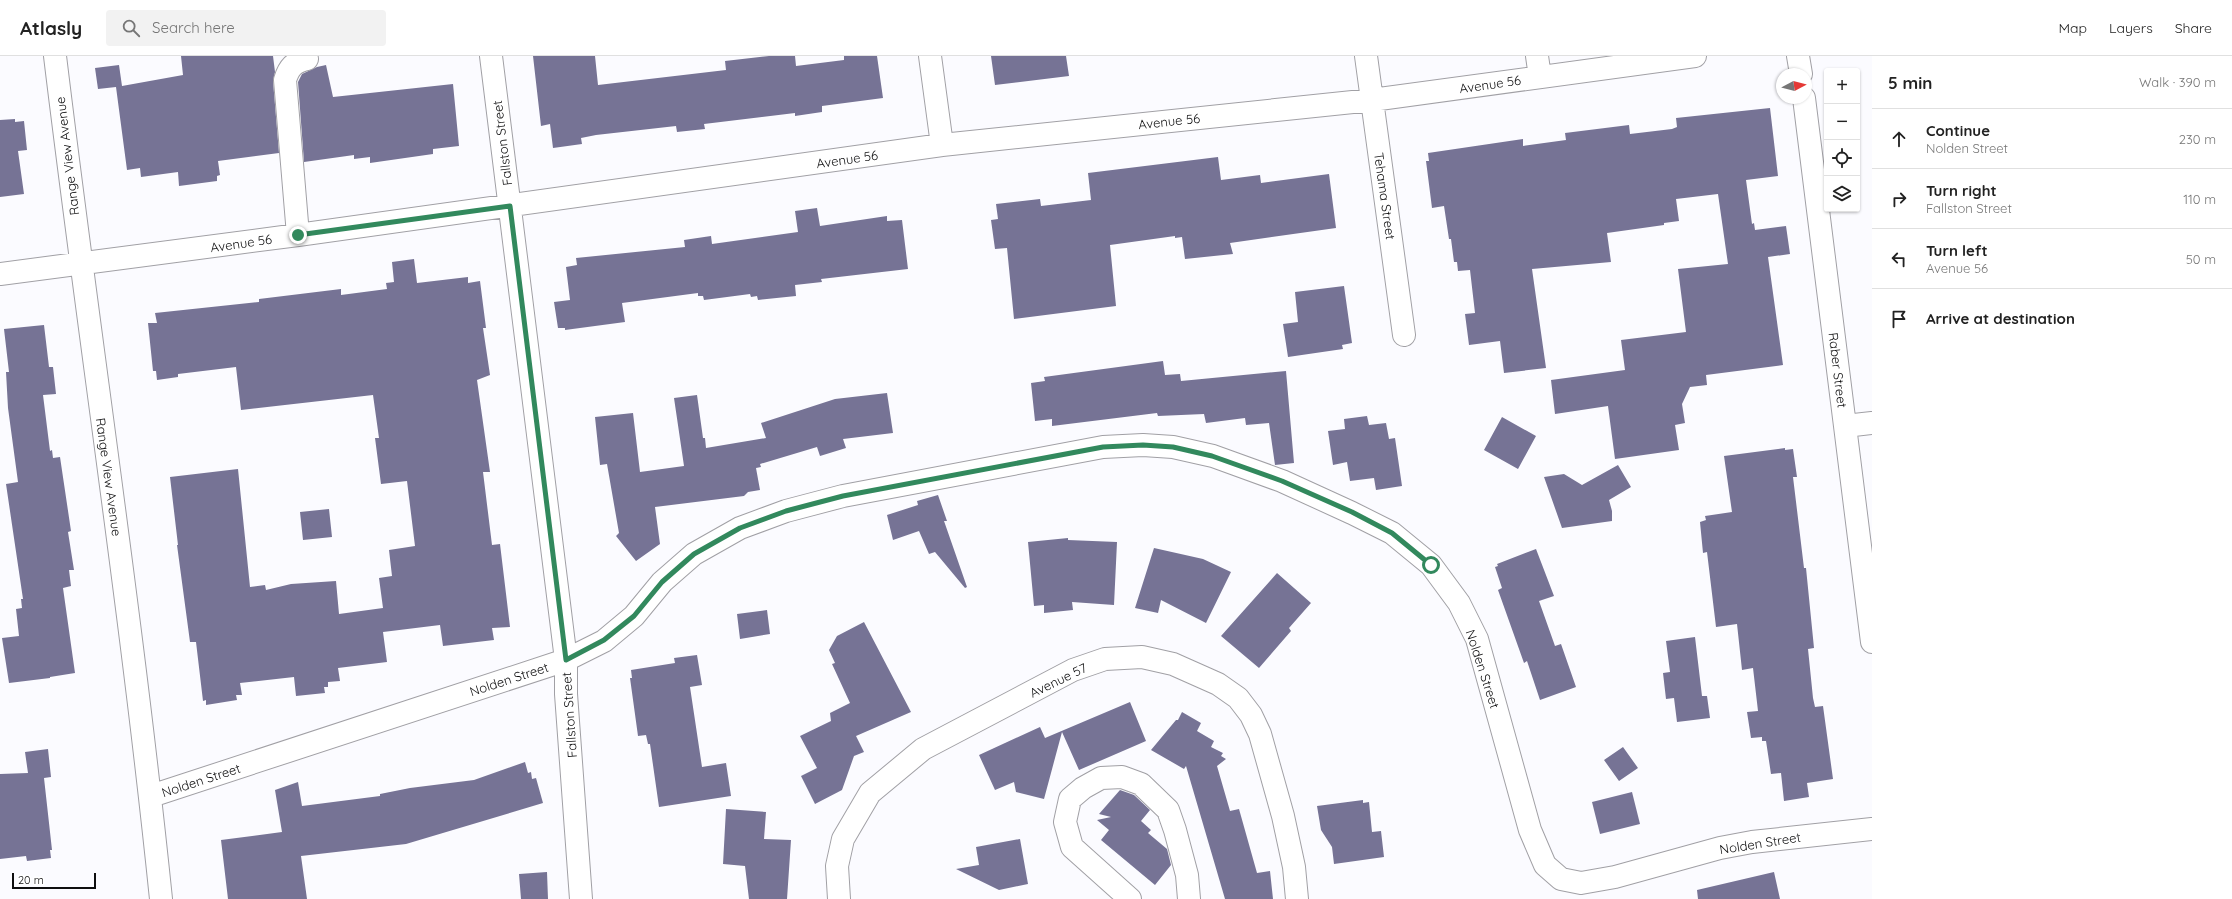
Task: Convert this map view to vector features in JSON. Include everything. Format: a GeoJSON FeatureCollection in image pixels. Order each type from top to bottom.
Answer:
{"type":"FeatureCollection","features":[{"type":"Feature","properties":{"kind":"street","name":"Range View Avenue"},"geometry":{"type":"LineString","coordinates":[[55,56],[80,265],[151,796],[161,899]]}},
{"type":"Feature","properties":{"kind":"street","name":"Fallston Street"},"geometry":{"type":"LineString","coordinates":[[492,56],[566,660],[566,694],[581,899]]}},
{"type":"Feature","properties":{"kind":"street"},"geometry":{"type":"LineString","coordinates":[[930,56],[942,145]]}},
{"type":"Feature","properties":{"kind":"street","name":"Tehama Street"},"geometry":{"type":"LineString","coordinates":[[1366,56],[1404,336]]}},
{"type":"Feature","properties":{"kind":"street","name":"Avenue 56"},"geometry":{"type":"LineString","coordinates":[[0,274],[80,265],[942,145],[1372,100],[1538,66],[1695,56]]}},
{"type":"Feature","properties":{"kind":"street"},"geometry":{"type":"LineString","coordinates":[[1798,56],[1800,68]]}},
{"type":"Feature","properties":{"kind":"street"},"geometry":{"type":"LineString","coordinates":[[298,235],[285,80],[289,70],[296,62],[307,59]]}},
{"type":"Feature","properties":{"kind":"street","name":"Raber Street"},"geometry":{"type":"LineString","coordinates":[[1805,104],[1872,642]]}},
{"type":"Feature","properties":{"kind":"street"},"geometry":{"type":"LineString","coordinates":[[1845,426],[1872,423]]}},
{"type":"Feature","properties":{"kind":"street","name":"Nolden Street"},"geometry":{"type":"LineString","coordinates":[[151,796],[566,660],[604,640],[634,616],[662,582],[694,554],[740,528],[786,511],[843,496],[1103,447],[1143,445],[1173,447],[1220,458],[1282,481],[1345,509],[1392,533],[1431,565],[1459,603],[1477,638],[1530,830],[1545,865],[1561,879],[1581,884],[1616,877],[1720,848],[1752,842],[1872,829]]}},
{"type":"Feature","properties":{"kind":"street","name":"Avenue 57"},"geometry":{"type":"LineString","coordinates":[[839,899],[837,866],[843,839],[870,793],[923,749],[1073,670],[1105,659],[1142,657],[1172,664],[1218,684],[1238,698],[1251,715],[1260,734],[1283,816],[1294,867],[1297,899]]}},
{"type":"Feature","properties":{"kind":"street"},"geometry":{"type":"LineString","coordinates":[[1130,899],[1072,848],[1064,822],[1070,799],[1083,788],[1101,778],[1122,778],[1141,784],[1168,810],[1187,875],[1189,899]]}},
{"type":"Feature","properties":{"kind":"building"},"geometry":{"type":"Polygon","coordinates":[[[181,56],[273,56],[275,72],[273,81],[279,153],[218,161],[220,175],[217,176],[217,181],[179,186],[178,172],[141,177],[140,168],[127,170],[116,87],[98,89],[95,68],[119,65],[122,86],[183,75],[181,56]]]}},
{"type":"Feature","properties":{"kind":"building"},"geometry":{"type":"Polygon","coordinates":[[[533,56],[595,56],[598,85],[726,70],[725,61],[769,56],[795,56],[796,66],[844,60],[844,56],[877,56],[883,98],[822,106],[822,112],[795,116],[795,113],[704,124],[705,129],[677,132],[676,126],[596,135],[581,138],[582,144],[553,148],[550,124],[541,126],[533,56]]]}},
{"type":"Feature","properties":{"kind":"building"},"geometry":{"type":"Polygon","coordinates":[[[991,56],[1066,56],[1069,76],[995,85],[991,56]]]}},
{"type":"Feature","properties":{"kind":"building"},"geometry":{"type":"Polygon","coordinates":[[[326,65],[333,97],[453,84],[459,146],[433,149],[433,154],[370,163],[370,157],[354,159],[354,155],[304,162],[298,82],[302,74],[317,67],[326,65]]]}},
{"type":"Feature","properties":{"kind":"building"},"geometry":{"type":"Polygon","coordinates":[[[1770,108],[1778,176],[1746,180],[1752,224],[1754,223],[1755,230],[1786,226],[1790,254],[1768,257],[1783,365],[1706,375],[1707,385],[1690,387],[1682,404],[1685,423],[1675,425],[1679,450],[1615,459],[1608,406],[1555,414],[1551,380],[1625,370],[1621,340],[1686,332],[1678,269],[1728,264],[1718,194],[1676,199],[1679,221],[1664,223],[1664,225],[1607,233],[1611,262],[1532,269],[1546,368],[1504,373],[1500,341],[1469,345],[1465,314],[1475,313],[1470,270],[1458,271],[1457,262],[1454,262],[1444,206],[1432,208],[1426,161],[1429,161],[1428,153],[1523,139],[1523,146],[1566,140],[1565,133],[1629,125],[1630,134],[1672,129],[1677,127],[1676,118],[1770,108]]]}},
{"type":"Feature","properties":{"kind":"building"},"geometry":{"type":"Polygon","coordinates":[[[15,119],[15,122],[24,121],[27,150],[18,151],[24,194],[0,197],[0,120],[15,119]]]}},
{"type":"Feature","properties":{"kind":"building"},"geometry":{"type":"Polygon","coordinates":[[[1218,157],[1221,180],[1260,175],[1261,183],[1329,174],[1336,228],[1230,243],[1233,254],[1185,259],[1182,237],[1175,238],[1175,236],[1110,245],[1116,306],[1014,319],[1007,248],[995,249],[991,220],[998,219],[996,204],[1040,199],[1041,206],[1091,200],[1088,173],[1218,157]]]}},
{"type":"Feature","properties":{"kind":"building"},"geometry":{"type":"Polygon","coordinates":[[[817,208],[820,226],[887,216],[887,221],[902,220],[908,269],[821,279],[822,282],[795,285],[796,296],[758,300],[757,296],[751,297],[750,294],[704,300],[703,296],[698,296],[698,293],[622,303],[625,322],[565,330],[565,328],[558,328],[554,302],[570,300],[566,267],[577,265],[576,258],[685,247],[684,240],[711,236],[712,244],[798,232],[795,211],[817,208]]]}},
{"type":"Feature","properties":{"kind":"building"},"geometry":{"type":"Polygon","coordinates":[[[414,259],[417,283],[468,277],[468,283],[480,281],[486,328],[483,328],[490,375],[477,380],[490,472],[483,472],[492,545],[500,544],[510,627],[492,628],[494,640],[443,646],[440,625],[383,632],[387,662],[338,668],[340,681],[328,682],[328,687],[324,687],[325,693],[296,696],[294,677],[240,683],[242,695],[236,695],[237,700],[206,705],[206,700],[203,701],[196,642],[190,642],[177,545],[170,477],[238,469],[250,587],[265,585],[266,590],[291,584],[336,581],[339,614],[383,608],[379,578],[392,576],[389,550],[415,546],[407,481],[381,484],[375,438],[379,438],[373,395],[241,410],[236,367],[178,374],[178,377],[157,380],[156,371],[153,371],[148,323],[157,323],[155,313],[259,302],[259,299],[341,289],[341,295],[387,289],[386,283],[394,282],[392,262],[414,259]]]}},
{"type":"Feature","properties":{"kind":"building"},"geometry":{"type":"Polygon","coordinates":[[[1344,286],[1352,343],[1342,345],[1343,349],[1288,357],[1283,324],[1298,322],[1295,292],[1344,286]]]}},
{"type":"Feature","properties":{"kind":"building"},"geometry":{"type":"Polygon","coordinates":[[[44,325],[49,367],[53,367],[56,394],[43,395],[50,451],[52,450],[53,458],[60,457],[71,531],[68,532],[74,570],[69,570],[71,586],[63,588],[75,673],[9,683],[2,638],[19,636],[16,609],[22,608],[21,599],[23,599],[6,484],[18,482],[8,408],[6,372],[9,372],[4,329],[44,325]]]}},
{"type":"Feature","properties":{"kind":"building"},"geometry":{"type":"Polygon","coordinates":[[[1163,361],[1165,375],[1180,374],[1181,381],[1286,371],[1294,463],[1275,465],[1269,423],[1246,425],[1245,418],[1206,423],[1204,414],[1158,416],[1157,413],[1052,426],[1052,419],[1035,421],[1031,383],[1045,381],[1044,377],[1163,361]]]}},
{"type":"Feature","properties":{"kind":"building"},"geometry":{"type":"Polygon","coordinates":[[[887,393],[893,433],[843,439],[846,448],[820,456],[817,447],[760,464],[761,467],[756,468],[760,490],[748,492],[744,496],[655,507],[660,544],[636,561],[616,536],[619,533],[607,464],[600,465],[595,417],[633,413],[640,472],[684,466],[674,398],[697,395],[703,438],[705,438],[706,448],[766,438],[761,423],[835,399],[887,393]]]}},
{"type":"Feature","properties":{"kind":"building"},"geometry":{"type":"Polygon","coordinates":[[[1367,416],[1369,425],[1386,423],[1389,439],[1395,438],[1402,486],[1376,490],[1374,478],[1350,481],[1347,462],[1333,465],[1328,431],[1345,429],[1344,419],[1367,416]]]}},
{"type":"Feature","properties":{"kind":"building"},"geometry":{"type":"Polygon","coordinates":[[[1502,417],[1536,436],[1518,469],[1484,450],[1502,417]]]}},
{"type":"Feature","properties":{"kind":"building"},"geometry":{"type":"Polygon","coordinates":[[[1785,448],[1785,450],[1793,449],[1797,477],[1793,477],[1804,568],[1806,568],[1814,648],[1808,649],[1813,698],[1815,707],[1823,706],[1833,779],[1807,783],[1809,797],[1784,801],[1781,773],[1771,774],[1766,741],[1762,741],[1762,737],[1751,738],[1747,712],[1758,711],[1753,668],[1742,670],[1737,624],[1716,627],[1707,552],[1703,553],[1700,522],[1706,520],[1705,516],[1732,512],[1724,456],[1785,448]]]}},
{"type":"Feature","properties":{"kind":"building"},"geometry":{"type":"Polygon","coordinates":[[[1618,465],[1631,487],[1609,500],[1612,511],[1612,521],[1562,528],[1544,477],[1564,474],[1582,485],[1618,465]]]}},
{"type":"Feature","properties":{"kind":"building"},"geometry":{"type":"Polygon","coordinates":[[[938,495],[947,521],[944,521],[967,587],[965,588],[935,552],[929,554],[919,531],[893,540],[887,515],[918,505],[917,501],[938,495]]]}},
{"type":"Feature","properties":{"kind":"building"},"geometry":{"type":"Polygon","coordinates":[[[329,509],[332,537],[303,540],[300,512],[329,509]]]}},
{"type":"Feature","properties":{"kind":"building"},"geometry":{"type":"Polygon","coordinates":[[[1068,538],[1068,540],[1117,542],[1114,605],[1072,602],[1073,610],[1044,613],[1044,605],[1034,606],[1028,542],[1068,538]]]}},
{"type":"Feature","properties":{"kind":"building"},"geometry":{"type":"Polygon","coordinates":[[[1154,548],[1203,559],[1231,572],[1206,623],[1161,600],[1158,613],[1135,608],[1154,548]]]}},
{"type":"Feature","properties":{"kind":"building"},"geometry":{"type":"Polygon","coordinates":[[[1536,549],[1554,596],[1539,601],[1555,646],[1561,644],[1576,687],[1540,700],[1527,661],[1524,663],[1498,590],[1502,588],[1495,567],[1498,566],[1497,564],[1536,549]]]}},
{"type":"Feature","properties":{"kind":"building"},"geometry":{"type":"Polygon","coordinates":[[[1277,573],[1311,603],[1289,628],[1291,631],[1259,668],[1221,636],[1277,573]]]}},
{"type":"Feature","properties":{"kind":"building"},"geometry":{"type":"Polygon","coordinates":[[[767,610],[770,634],[740,639],[737,614],[767,610]]]}},
{"type":"Feature","properties":{"kind":"building"},"geometry":{"type":"Polygon","coordinates":[[[864,622],[911,712],[856,736],[864,752],[854,756],[842,790],[815,804],[801,776],[817,768],[800,736],[831,721],[830,713],[850,703],[832,664],[835,663],[829,650],[837,636],[864,622]]]}},
{"type":"Feature","properties":{"kind":"building"},"geometry":{"type":"Polygon","coordinates":[[[1695,637],[1702,696],[1707,696],[1710,718],[1677,722],[1674,698],[1666,699],[1663,673],[1670,672],[1666,641],[1695,637]]]}},
{"type":"Feature","properties":{"kind":"building"},"geometry":{"type":"Polygon","coordinates":[[[697,655],[702,685],[690,687],[702,767],[726,763],[731,796],[659,807],[650,744],[648,744],[646,735],[638,736],[630,678],[632,678],[631,670],[675,663],[674,658],[697,655]]]}},
{"type":"Feature","properties":{"kind":"building"},"geometry":{"type":"Polygon","coordinates":[[[1130,702],[1146,741],[1079,770],[1062,732],[1044,799],[1016,792],[1014,782],[995,790],[979,755],[1040,727],[1045,738],[1130,702]]]}},
{"type":"Feature","properties":{"kind":"building"},"geometry":{"type":"Polygon","coordinates":[[[1182,712],[1201,723],[1197,731],[1214,741],[1211,747],[1223,753],[1221,756],[1226,759],[1217,766],[1230,811],[1239,809],[1257,873],[1270,871],[1273,899],[1225,899],[1186,766],[1184,769],[1151,750],[1176,720],[1178,720],[1182,712]]]}},
{"type":"Feature","properties":{"kind":"building"},"geometry":{"type":"Polygon","coordinates":[[[1623,747],[1638,768],[1619,781],[1604,760],[1623,747]]]}},
{"type":"Feature","properties":{"kind":"building"},"geometry":{"type":"Polygon","coordinates":[[[48,749],[51,777],[44,778],[52,850],[50,850],[51,858],[27,861],[26,856],[0,859],[0,774],[28,773],[25,752],[48,749]]]}},
{"type":"Feature","properties":{"kind":"building"},"geometry":{"type":"Polygon","coordinates":[[[525,762],[528,773],[531,772],[532,779],[536,778],[543,803],[406,844],[301,856],[307,899],[228,899],[221,840],[282,832],[275,790],[298,782],[302,806],[380,796],[380,794],[410,788],[474,780],[525,762]]]}},
{"type":"Feature","properties":{"kind":"building"},"geometry":{"type":"Polygon","coordinates":[[[1120,790],[1134,795],[1150,810],[1141,821],[1151,830],[1148,833],[1167,849],[1171,865],[1155,885],[1101,840],[1109,830],[1097,820],[1111,817],[1099,814],[1120,790]]]}},
{"type":"Feature","properties":{"kind":"building"},"geometry":{"type":"Polygon","coordinates":[[[1632,792],[1640,824],[1600,834],[1592,802],[1632,792]]]}},
{"type":"Feature","properties":{"kind":"building"},"geometry":{"type":"Polygon","coordinates":[[[1363,800],[1363,803],[1369,802],[1372,832],[1381,831],[1384,857],[1334,864],[1332,847],[1321,830],[1317,806],[1363,800]]]}},
{"type":"Feature","properties":{"kind":"building"},"geometry":{"type":"Polygon","coordinates":[[[726,809],[766,812],[764,839],[791,840],[787,899],[749,899],[745,866],[723,864],[726,809]]]}},
{"type":"Feature","properties":{"kind":"building"},"geometry":{"type":"Polygon","coordinates":[[[1020,839],[1028,884],[999,890],[956,869],[979,865],[976,847],[1020,839]]]}},
{"type":"Feature","properties":{"kind":"building"},"geometry":{"type":"Polygon","coordinates":[[[547,872],[548,899],[521,899],[519,874],[547,872]]]}},
{"type":"Feature","properties":{"kind":"building"},"geometry":{"type":"Polygon","coordinates":[[[1774,872],[1780,899],[1698,899],[1697,890],[1774,872]]]}},
{"type":"Feature","properties":{"kind":"route"},"geometry":{"type":"LineString","coordinates":[[298,235],[510,206],[566,660],[604,640],[634,616],[662,582],[694,554],[740,528],[786,511],[843,496],[1103,447],[1143,445],[1173,447],[1212,456],[1282,481],[1352,512],[1392,533],[1431,565]]}}]}
